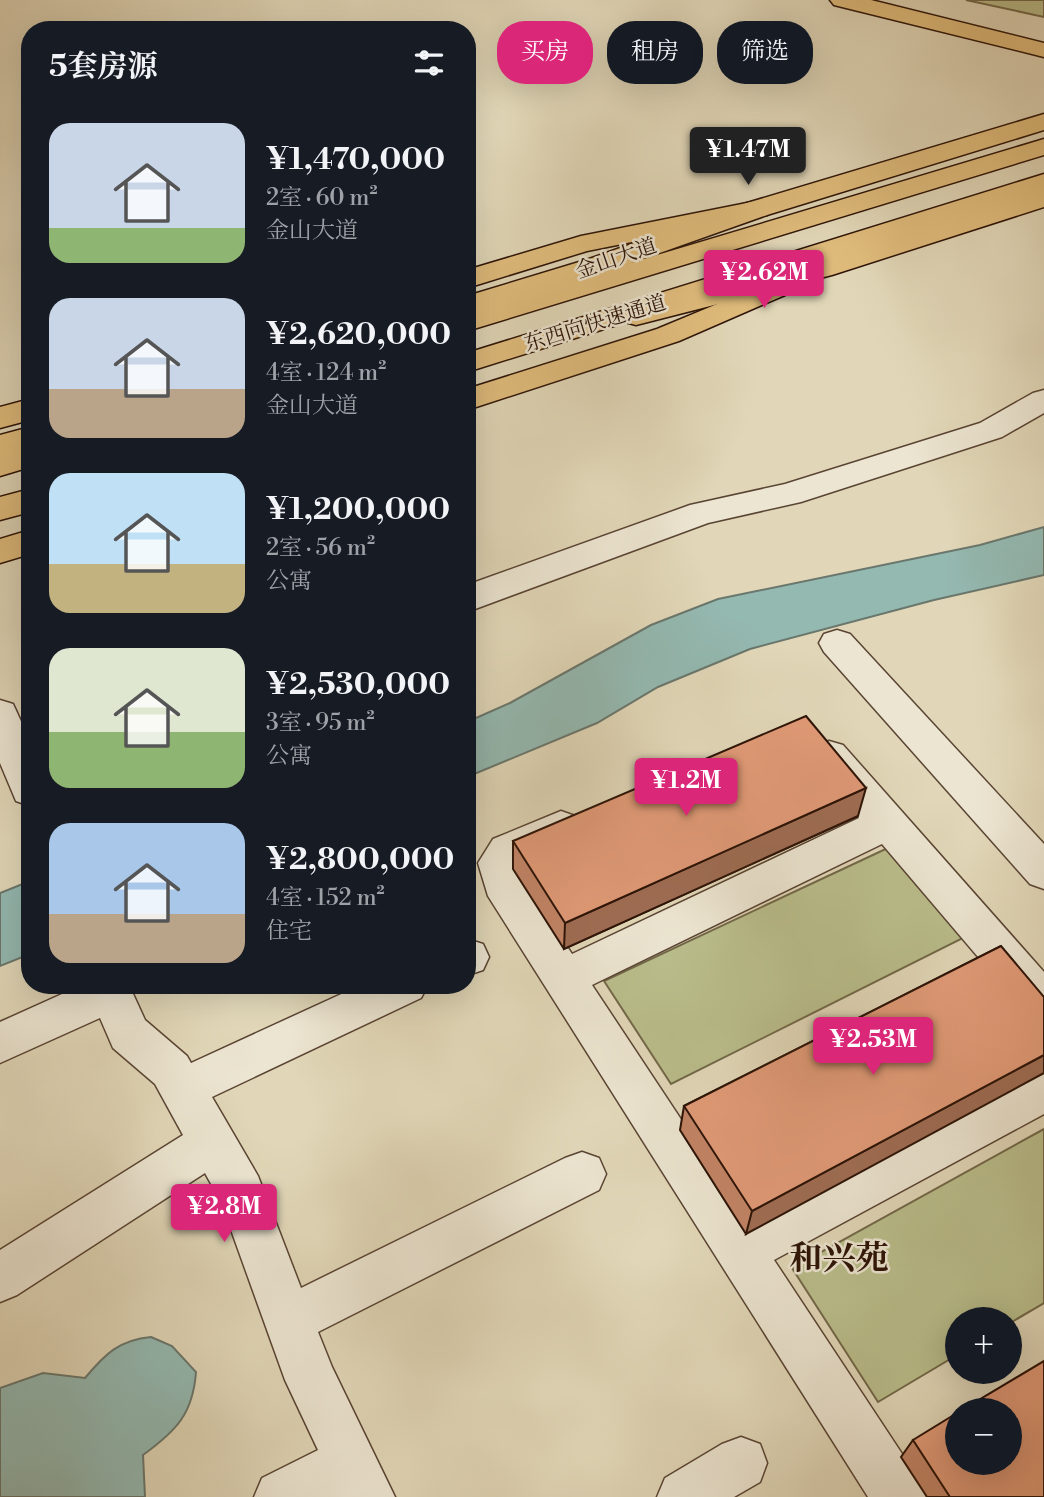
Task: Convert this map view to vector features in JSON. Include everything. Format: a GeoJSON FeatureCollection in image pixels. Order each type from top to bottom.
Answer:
{"type":"FeatureCollection","features":[{"type":"Feature","properties":{"kind":"main road"},"geometry":{"type":"LineString","coordinates":[[842,0],[1044,50]]}},
{"type":"Feature","properties":{"kind":"main road"},"geometry":{"type":"LineString","coordinates":[[898,0],[1044,36]]}},
{"type":"Feature","properties":{"kind":"main road","name":"金山大道"},"geometry":{"type":"LineString","coordinates":[[476,302],[599,265],[758,209],[1044,122]]}},
{"type":"Feature","properties":{"kind":"main road","name":"东西向快速通道"},"geometry":{"type":"LineString","coordinates":[[476,319],[1044,147]]}},
{"type":"Feature","properties":{"kind":"main road","name":"东西向快速通道"},"geometry":{"type":"LineString","coordinates":[[476,360],[1044,182]]}},
{"type":"Feature","properties":{"kind":"main road"},"geometry":{"type":"LineString","coordinates":[[476,366],[645,313],[822,269],[1044,198]]}},
{"type":"Feature","properties":{"kind":"main road"},"geometry":{"type":"LineString","coordinates":[[476,276],[581,244],[758,209]]}},
{"type":"Feature","properties":{"kind":"main road"},"geometry":{"type":"LineString","coordinates":[[476,397],[668,335],[822,269]]}},
{"type":"Feature","properties":{"kind":"main road"},"geometry":{"type":"LineString","coordinates":[[0,418],[21,412]]}},
{"type":"Feature","properties":{"kind":"main road"},"geometry":{"type":"LineString","coordinates":[[0,446],[21,440]]}},
{"type":"Feature","properties":{"kind":"main road"},"geometry":{"type":"LineString","coordinates":[[0,465],[21,459]]}},
{"type":"Feature","properties":{"kind":"main road"},"geometry":{"type":"LineString","coordinates":[[0,509],[21,503]]}},
{"type":"Feature","properties":{"kind":"main road"},"geometry":{"type":"LineString","coordinates":[[0,517],[21,510]]}},
{"type":"Feature","properties":{"kind":"main road"},"geometry":{"type":"LineString","coordinates":[[0,551],[21,544]]}},
{"type":"Feature","properties":{"kind":"street"},"geometry":{"type":"LineString","coordinates":[[476,596],[702,513],[789,494],[991,430],[1044,400]]}},
{"type":"Feature","properties":{"kind":"street"},"geometry":{"type":"LineString","coordinates":[[837,643],[1044,872]]}},
{"type":"Feature","properties":{"kind":"street"},"geometry":{"type":"LineString","coordinates":[[0,714],[21,761]]}},
{"type":"Feature","properties":{"kind":"street"},"geometry":{"type":"LineString","coordinates":[[805,728],[1044,1003]]}},
{"type":"Feature","properties":{"kind":"street"},"geometry":{"type":"LineString","coordinates":[[599,811],[508,851],[498,863],[503,884],[899,1497]]}},
{"type":"Feature","properties":{"kind":"street"},"geometry":{"type":"LineString","coordinates":[[564,978],[888,823]]}},
{"type":"Feature","properties":{"kind":"street"},"geometry":{"type":"LineString","coordinates":[[0,1043],[99,994]]}},
{"type":"Feature","properties":{"kind":"street"},"geometry":{"type":"LineString","coordinates":[[111,994],[129,1034],[171,1070],[241,1192],[311,1380],[359,1479],[281,1497]]}},
{"type":"Feature","properties":{"kind":"street"},"geometry":{"type":"LineString","coordinates":[[182,1089],[387,994]]}},
{"type":"Feature","properties":{"kind":"street"},"geometry":{"type":"LineString","coordinates":[[741,1252],[1044,1091]]}},
{"type":"Feature","properties":{"kind":"street"},"geometry":{"type":"LineString","coordinates":[[0,1278],[213,1142]]}},
{"type":"Feature","properties":{"kind":"street"},"geometry":{"type":"LineString","coordinates":[[289,1320],[582,1174]]}},
{"type":"Feature","properties":{"kind":"street"},"geometry":{"type":"LineString","coordinates":[[684,1497],[741,1463]]}},
{"type":"Feature","properties":{"kind":"green space"},"geometry":{"type":"Polygon","coordinates":[[[966,0],[1044,0],[1044,17],[966,0]]]}},
{"type":"Feature","properties":{"kind":"green space"},"geometry":{"type":"Polygon","coordinates":[[[892,846],[967,936],[671,1084],[604,981],[892,846]]]}},
{"type":"Feature","properties":{"kind":"green space"},"geometry":{"type":"Polygon","coordinates":[[[1044,1129],[1044,1303],[1022,1316],[1022,1307],[945,1307],[945,1362],[878,1402],[792,1268],[1044,1129]]]}},
{"type":"Feature","properties":{"kind":"water"},"geometry":{"type":"Polygon","coordinates":[[[1044,527],[1044,575],[934,600],[750,649],[658,687],[597,723],[476,773],[476,718],[510,703],[651,625],[718,599],[980,545],[1044,527]]]}},
{"type":"Feature","properties":{"kind":"water"},"geometry":{"type":"Polygon","coordinates":[[[21,885],[21,958],[0,966],[0,893],[21,885]]]}},
{"type":"Feature","properties":{"kind":"water"},"geometry":{"type":"Polygon","coordinates":[[[151,1337],[172,1346],[196,1372],[191,1399],[181,1420],[165,1438],[143,1455],[145,1497],[0,1497],[0,1388],[43,1373],[85,1378],[99,1362],[121,1345],[151,1337]]]}},
{"type":"Feature","properties":{"kind":"building"},"geometry":{"type":"Polygon","coordinates":[[[806,716],[866,788],[565,923],[513,841],[806,716]]]}},
{"type":"Feature","properties":{"kind":"building"},"geometry":{"type":"Polygon","coordinates":[[[1001,946],[1044,997],[1044,1055],[752,1211],[684,1106],[1001,946]]]}},
{"type":"Feature","properties":{"kind":"building"},"geometry":{"type":"Polygon","coordinates":[[[1044,1361],[1044,1497],[950,1497],[913,1440],[945,1420],[945,1475],[1022,1475],[1022,1398],[982,1398],[1006,1384],[1022,1384],[1022,1374],[1044,1361]]]}},
{"type":"Feature","properties":{"kind":"district","name":"和兴苑"},"geometry":{"type":"Point","coordinates":[839,1257]}}]}
